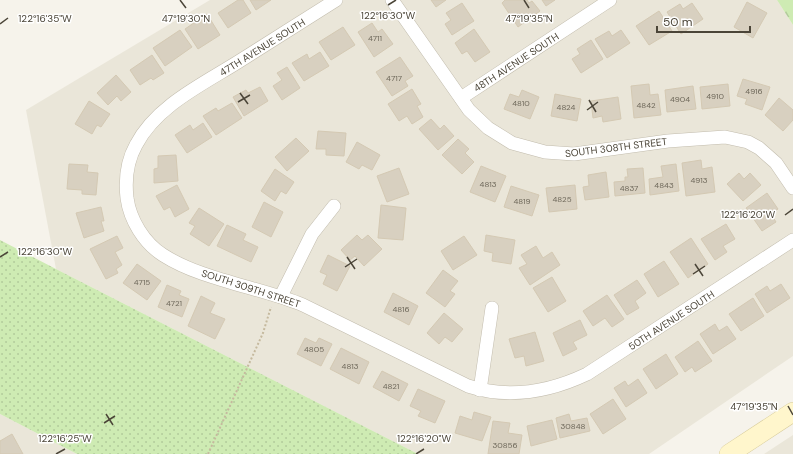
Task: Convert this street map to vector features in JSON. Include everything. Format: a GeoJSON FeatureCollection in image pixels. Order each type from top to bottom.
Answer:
{"type":"FeatureCollection","features":[{"type":"Feature","properties":{"kind":"main road"},"geometry":{"type":"LineString","coordinates":[[729,454],[793,412]]}},
{"type":"Feature","properties":{"kind":"street","name":"47TH AVENUE SOUTH"},"geometry":{"type":"LineString","coordinates":[[188,94],[336,0]]}},
{"type":"Feature","properties":{"kind":"street","name":"SOUTH 308TH STREET"},"geometry":{"type":"LineString","coordinates":[[392,0],[461,98],[479,120],[500,136],[526,148],[546,152],[579,153],[713,137],[737,139],[759,148],[769,156],[781,169],[793,188]]}},
{"type":"Feature","properties":{"kind":"street","name":"48TH AVENUE SOUTH"},"geometry":{"type":"LineString","coordinates":[[461,98],[610,0]]}},
{"type":"Feature","properties":{"kind":"street","name":"SOUTH 309TH STREET"},"geometry":{"type":"LineString","coordinates":[[188,94],[152,122],[135,145],[128,164],[128,203],[131,215],[145,239],[162,254],[172,261],[205,274],[278,295],[322,314],[456,381],[480,390],[507,393],[545,390]]}},
{"type":"Feature","properties":{"kind":"street"},"geometry":{"type":"LineString","coordinates":[[278,295],[312,234],[334,206]]}},
{"type":"Feature","properties":{"kind":"street","name":"50TH AVENUE SOUTH"},"geometry":{"type":"LineString","coordinates":[[545,390],[575,380],[600,367],[793,240]]}},
{"type":"Feature","properties":{"kind":"street"},"geometry":{"type":"LineString","coordinates":[[480,390],[492,308]]}},
{"type":"Feature","properties":{"kind":"path"},"geometry":{"type":"LineString","coordinates":[[208,454],[264,333],[278,295]]}},
{"type":"Feature","properties":{"kind":"shaded area"},"geometry":{"type":"Polygon","coordinates":[[[210,0],[777,0],[793,25],[793,356],[649,454],[418,454],[56,269],[26,110],[210,0]]]}},
{"type":"Feature","properties":{"kind":"shaded area"},"geometry":{"type":"Polygon","coordinates":[[[0,414],[77,454],[0,454],[0,414]]]}},
{"type":"Feature","properties":{"kind":"shaded area"},"geometry":{"type":"Polygon","coordinates":[[[793,435],[793,454],[764,454],[793,435]]]}},
{"type":"Feature","properties":{"kind":"green space"},"geometry":{"type":"Polygon","coordinates":[[[777,0],[793,0],[793,25],[777,0]]]}},
{"type":"Feature","properties":{"kind":"green space"},"geometry":{"type":"Polygon","coordinates":[[[0,240],[418,454],[77,454],[0,414],[0,240]]]}},
{"type":"Feature","properties":{"kind":"building"},"geometry":{"type":"Polygon","coordinates":[[[238,0],[243,0],[251,13],[228,28],[218,13],[238,0]]]}},
{"type":"Feature","properties":{"kind":"building"},"geometry":{"type":"Polygon","coordinates":[[[250,0],[271,0],[256,10],[250,0]]]}},
{"type":"Feature","properties":{"kind":"building"},"geometry":{"type":"Polygon","coordinates":[[[431,0],[446,0],[436,7],[431,0]]]}},
{"type":"Feature","properties":{"kind":"building"},"geometry":{"type":"Polygon","coordinates":[[[505,0],[527,0],[529,3],[532,1],[540,11],[518,27],[502,3],[505,0]]]}},
{"type":"Feature","properties":{"kind":"building"},"geometry":{"type":"Polygon","coordinates":[[[542,0],[555,0],[546,6],[542,0]]]}},
{"type":"Feature","properties":{"kind":"building"},"geometry":{"type":"Polygon","coordinates":[[[747,2],[767,13],[753,38],[734,27],[747,2]]]}},
{"type":"Feature","properties":{"kind":"building"},"geometry":{"type":"Polygon","coordinates":[[[462,3],[474,21],[452,35],[445,24],[451,20],[446,13],[462,3]]]}},
{"type":"Feature","properties":{"kind":"building"},"geometry":{"type":"Polygon","coordinates":[[[692,3],[703,19],[681,34],[667,12],[680,4],[683,9],[692,3]]]}},
{"type":"Feature","properties":{"kind":"building"},"geometry":{"type":"Polygon","coordinates":[[[659,11],[672,31],[649,45],[636,26],[659,11]]]}},
{"type":"Feature","properties":{"kind":"building"},"geometry":{"type":"Polygon","coordinates":[[[207,14],[220,35],[198,49],[185,29],[207,14]]]}},
{"type":"Feature","properties":{"kind":"building"},"geometry":{"type":"Polygon","coordinates":[[[372,23],[378,32],[382,29],[393,44],[374,57],[358,32],[372,23]]]}},
{"type":"Feature","properties":{"kind":"building"},"geometry":{"type":"Polygon","coordinates":[[[343,27],[355,45],[331,60],[319,42],[343,27]]]}},
{"type":"Feature","properties":{"kind":"building"},"geometry":{"type":"Polygon","coordinates":[[[474,29],[490,52],[475,62],[467,51],[462,54],[455,43],[474,29]]]}},
{"type":"Feature","properties":{"kind":"building"},"geometry":{"type":"Polygon","coordinates":[[[180,30],[192,47],[165,66],[153,48],[180,30]]]}},
{"type":"Feature","properties":{"kind":"building"},"geometry":{"type":"Polygon","coordinates":[[[621,30],[630,43],[607,58],[595,39],[609,31],[612,36],[621,30]]]}},
{"type":"Feature","properties":{"kind":"building"},"geometry":{"type":"Polygon","coordinates":[[[591,40],[603,59],[581,73],[572,59],[580,54],[577,49],[591,40]]]}},
{"type":"Feature","properties":{"kind":"building"},"geometry":{"type":"Polygon","coordinates":[[[320,52],[329,66],[304,81],[292,63],[307,54],[309,59],[320,52]]]}},
{"type":"Feature","properties":{"kind":"building"},"geometry":{"type":"Polygon","coordinates":[[[152,55],[164,73],[153,80],[151,78],[140,85],[130,70],[152,55]]]}},
{"type":"Feature","properties":{"kind":"building"},"geometry":{"type":"Polygon","coordinates":[[[400,57],[413,76],[405,81],[408,86],[392,96],[376,72],[400,57]]]}},
{"type":"Feature","properties":{"kind":"building"},"geometry":{"type":"Polygon","coordinates":[[[287,67],[300,88],[282,100],[273,86],[282,80],[277,73],[287,67]]]}},
{"type":"Feature","properties":{"kind":"building"},"geometry":{"type":"Polygon","coordinates":[[[116,75],[131,92],[121,101],[117,96],[108,105],[97,93],[116,75]]]}},
{"type":"Feature","properties":{"kind":"building"},"geometry":{"type":"Polygon","coordinates":[[[743,79],[770,87],[762,110],[745,104],[747,99],[737,96],[743,79]]]}},
{"type":"Feature","properties":{"kind":"building"},"geometry":{"type":"Polygon","coordinates":[[[649,84],[650,95],[658,94],[661,115],[634,118],[631,86],[649,84]]]}},
{"type":"Feature","properties":{"kind":"building"},"geometry":{"type":"Polygon","coordinates":[[[728,84],[730,106],[702,109],[700,87],[728,84]]]}},
{"type":"Feature","properties":{"kind":"building"},"geometry":{"type":"Polygon","coordinates":[[[693,86],[696,109],[667,112],[665,90],[693,86]]]}},
{"type":"Feature","properties":{"kind":"building"},"geometry":{"type":"Polygon","coordinates":[[[260,87],[268,101],[244,116],[233,97],[246,90],[248,93],[260,87]]]}},
{"type":"Feature","properties":{"kind":"building"},"geometry":{"type":"Polygon","coordinates":[[[412,89],[421,104],[417,106],[423,117],[412,124],[407,116],[399,121],[388,104],[412,89]]]}},
{"type":"Feature","properties":{"kind":"building"},"geometry":{"type":"Polygon","coordinates":[[[522,90],[539,97],[530,119],[504,109],[510,94],[519,97],[522,90]]]}},
{"type":"Feature","properties":{"kind":"building"},"geometry":{"type":"Polygon","coordinates":[[[555,94],[581,99],[577,121],[551,116],[555,94]]]}},
{"type":"Feature","properties":{"kind":"building"},"geometry":{"type":"Polygon","coordinates":[[[618,97],[621,119],[603,122],[602,116],[593,118],[591,101],[618,97]]]}},
{"type":"Feature","properties":{"kind":"building"},"geometry":{"type":"Polygon","coordinates":[[[779,98],[793,110],[793,120],[783,131],[765,115],[779,98]]]}},
{"type":"Feature","properties":{"kind":"building"},"geometry":{"type":"Polygon","coordinates":[[[89,101],[110,114],[101,127],[97,125],[92,134],[75,124],[89,101]]]}},
{"type":"Feature","properties":{"kind":"building"},"geometry":{"type":"Polygon","coordinates":[[[232,103],[242,118],[216,135],[203,116],[216,108],[218,111],[232,103]]]}},
{"type":"Feature","properties":{"kind":"building"},"geometry":{"type":"Polygon","coordinates":[[[431,119],[440,129],[444,125],[454,136],[438,150],[419,129],[431,119]]]}},
{"type":"Feature","properties":{"kind":"building"},"geometry":{"type":"Polygon","coordinates":[[[203,123],[212,137],[187,153],[175,135],[190,125],[193,130],[203,123]]]}},
{"type":"Feature","properties":{"kind":"building"},"geometry":{"type":"Polygon","coordinates":[[[318,131],[346,133],[344,156],[326,155],[326,149],[316,149],[318,131]]]}},
{"type":"Feature","properties":{"kind":"building"},"geometry":{"type":"Polygon","coordinates":[[[296,138],[309,151],[287,171],[275,157],[296,138]]]}},
{"type":"Feature","properties":{"kind":"building"},"geometry":{"type":"Polygon","coordinates":[[[458,139],[469,149],[465,153],[474,162],[462,174],[442,155],[458,139]]]}},
{"type":"Feature","properties":{"kind":"building"},"geometry":{"type":"Polygon","coordinates":[[[357,142],[380,155],[372,170],[362,165],[359,169],[346,162],[357,142]]]}},
{"type":"Feature","properties":{"kind":"building"},"geometry":{"type":"Polygon","coordinates":[[[176,155],[178,181],[154,183],[154,169],[158,168],[158,156],[176,155]]]}},
{"type":"Feature","properties":{"kind":"building"},"geometry":{"type":"Polygon","coordinates":[[[701,160],[702,169],[712,167],[715,192],[686,196],[682,163],[701,160]]]}},
{"type":"Feature","properties":{"kind":"building"},"geometry":{"type":"Polygon","coordinates":[[[69,164],[88,165],[87,172],[98,173],[96,195],[82,194],[82,190],[67,189],[69,164]]]}},
{"type":"Feature","properties":{"kind":"building"},"geometry":{"type":"Polygon","coordinates":[[[676,164],[679,191],[650,195],[649,179],[663,177],[661,166],[676,164]]]}},
{"type":"Feature","properties":{"kind":"building"},"geometry":{"type":"Polygon","coordinates":[[[481,166],[506,176],[495,202],[470,192],[481,166]]]}},
{"type":"Feature","properties":{"kind":"building"},"geometry":{"type":"Polygon","coordinates":[[[399,168],[409,194],[387,202],[377,176],[399,168]]]}},
{"type":"Feature","properties":{"kind":"building"},"geometry":{"type":"Polygon","coordinates":[[[643,168],[645,193],[615,196],[614,182],[625,181],[625,177],[628,177],[627,169],[643,168]]]}},
{"type":"Feature","properties":{"kind":"building"},"geometry":{"type":"Polygon","coordinates":[[[275,169],[294,182],[286,194],[281,191],[275,201],[261,191],[275,169]]]}},
{"type":"Feature","properties":{"kind":"building"},"geometry":{"type":"Polygon","coordinates":[[[606,172],[609,197],[585,200],[583,187],[589,186],[588,175],[606,172]]]}},
{"type":"Feature","properties":{"kind":"building"},"geometry":{"type":"Polygon","coordinates":[[[739,173],[744,179],[750,173],[761,185],[743,201],[727,184],[739,173]]]}},
{"type":"Feature","properties":{"kind":"building"},"geometry":{"type":"Polygon","coordinates":[[[177,185],[189,209],[175,217],[170,207],[164,210],[156,196],[177,185]]]}},
{"type":"Feature","properties":{"kind":"building"},"geometry":{"type":"Polygon","coordinates":[[[575,185],[577,209],[549,212],[546,188],[575,185]]]}},
{"type":"Feature","properties":{"kind":"building"},"geometry":{"type":"Polygon","coordinates":[[[511,186],[539,195],[532,216],[504,207],[511,186]]]}},
{"type":"Feature","properties":{"kind":"building"},"geometry":{"type":"Polygon","coordinates":[[[767,193],[778,209],[771,214],[776,222],[762,231],[746,208],[767,193]]]}},
{"type":"Feature","properties":{"kind":"building"},"geometry":{"type":"Polygon","coordinates":[[[264,202],[283,212],[271,237],[252,227],[264,202]]]}},
{"type":"Feature","properties":{"kind":"building"},"geometry":{"type":"Polygon","coordinates":[[[381,205],[406,208],[403,240],[378,238],[381,205]]]}},
{"type":"Feature","properties":{"kind":"building"},"geometry":{"type":"Polygon","coordinates":[[[101,207],[104,221],[101,221],[104,231],[84,238],[76,213],[101,207]]]}},
{"type":"Feature","properties":{"kind":"building"},"geometry":{"type":"Polygon","coordinates":[[[199,208],[224,224],[209,246],[190,234],[195,226],[189,223],[199,208]]]}},
{"type":"Feature","properties":{"kind":"building"},"geometry":{"type":"Polygon","coordinates":[[[726,224],[735,239],[723,246],[727,252],[715,260],[701,239],[726,224]]]}},
{"type":"Feature","properties":{"kind":"building"},"geometry":{"type":"Polygon","coordinates":[[[227,225],[246,234],[243,240],[258,247],[251,262],[217,246],[227,225]]]}},
{"type":"Feature","properties":{"kind":"building"},"geometry":{"type":"Polygon","coordinates":[[[357,235],[362,240],[368,235],[382,249],[364,266],[355,256],[350,260],[341,250],[357,235]]]}},
{"type":"Feature","properties":{"kind":"building"},"geometry":{"type":"Polygon","coordinates":[[[486,235],[515,240],[511,264],[492,261],[493,253],[484,251],[486,235]]]}},
{"type":"Feature","properties":{"kind":"building"},"geometry":{"type":"Polygon","coordinates":[[[117,236],[123,248],[115,252],[122,265],[116,269],[118,273],[106,279],[90,249],[117,236]]]}},
{"type":"Feature","properties":{"kind":"building"},"geometry":{"type":"Polygon","coordinates":[[[464,236],[477,255],[453,270],[441,251],[464,236]]]}},
{"type":"Feature","properties":{"kind":"building"},"geometry":{"type":"Polygon","coordinates":[[[691,238],[708,264],[688,278],[670,252],[691,238]]]}},
{"type":"Feature","properties":{"kind":"building"},"geometry":{"type":"Polygon","coordinates":[[[536,246],[543,258],[552,252],[560,265],[530,285],[519,268],[527,264],[521,255],[536,246]]]}},
{"type":"Feature","properties":{"kind":"building"},"geometry":{"type":"Polygon","coordinates":[[[328,255],[350,266],[337,291],[323,284],[327,275],[320,272],[328,255]]]}},
{"type":"Feature","properties":{"kind":"building"},"geometry":{"type":"Polygon","coordinates":[[[664,261],[679,284],[658,297],[644,274],[664,261]]]}},
{"type":"Feature","properties":{"kind":"building"},"geometry":{"type":"Polygon","coordinates":[[[137,264],[161,281],[147,300],[123,283],[137,264]]]}},
{"type":"Feature","properties":{"kind":"building"},"geometry":{"type":"Polygon","coordinates":[[[443,270],[458,281],[450,291],[455,294],[445,307],[426,293],[443,270]]]}},
{"type":"Feature","properties":{"kind":"building"},"geometry":{"type":"Polygon","coordinates":[[[552,277],[566,301],[548,312],[533,288],[552,277]]]}},
{"type":"Feature","properties":{"kind":"building"},"geometry":{"type":"Polygon","coordinates":[[[637,280],[646,293],[635,301],[639,308],[627,315],[614,295],[637,280]]]}},
{"type":"Feature","properties":{"kind":"building"},"geometry":{"type":"Polygon","coordinates":[[[781,284],[790,298],[767,313],[755,294],[767,286],[770,291],[781,284]]]}},
{"type":"Feature","properties":{"kind":"building"},"geometry":{"type":"Polygon","coordinates":[[[167,285],[181,291],[179,295],[189,299],[182,317],[158,307],[167,285]]]}},
{"type":"Feature","properties":{"kind":"building"},"geometry":{"type":"Polygon","coordinates":[[[393,293],[418,306],[409,325],[384,312],[393,293]]]}},
{"type":"Feature","properties":{"kind":"building"},"geometry":{"type":"Polygon","coordinates":[[[607,295],[624,319],[612,327],[605,318],[593,326],[583,311],[607,295]]]}},
{"type":"Feature","properties":{"kind":"building"},"geometry":{"type":"Polygon","coordinates":[[[201,296],[215,303],[210,313],[225,319],[215,339],[188,326],[201,296]]]}},
{"type":"Feature","properties":{"kind":"building"},"geometry":{"type":"Polygon","coordinates":[[[753,298],[764,316],[741,331],[729,314],[753,298]]]}},
{"type":"Feature","properties":{"kind":"building"},"geometry":{"type":"Polygon","coordinates":[[[444,313],[463,329],[452,342],[445,337],[439,344],[427,333],[444,313]]]}},
{"type":"Feature","properties":{"kind":"building"},"geometry":{"type":"Polygon","coordinates":[[[580,320],[587,335],[573,342],[577,349],[563,356],[553,333],[580,320]]]}},
{"type":"Feature","properties":{"kind":"building"},"geometry":{"type":"Polygon","coordinates":[[[715,324],[719,331],[727,326],[736,339],[713,354],[700,334],[715,324]]]}},
{"type":"Feature","properties":{"kind":"building"},"geometry":{"type":"Polygon","coordinates":[[[535,332],[544,361],[526,366],[524,356],[515,358],[509,339],[535,332]]]}},
{"type":"Feature","properties":{"kind":"building"},"geometry":{"type":"Polygon","coordinates":[[[305,338],[316,343],[319,338],[332,344],[321,366],[297,354],[305,338]]]}},
{"type":"Feature","properties":{"kind":"building"},"geometry":{"type":"Polygon","coordinates":[[[698,341],[712,361],[695,372],[692,367],[685,372],[675,357],[698,341]]]}},
{"type":"Feature","properties":{"kind":"building"},"geometry":{"type":"Polygon","coordinates":[[[341,348],[369,362],[359,384],[330,369],[341,348]]]}},
{"type":"Feature","properties":{"kind":"building"},"geometry":{"type":"Polygon","coordinates":[[[666,354],[678,374],[656,389],[643,369],[666,354]]]}},
{"type":"Feature","properties":{"kind":"building"},"geometry":{"type":"Polygon","coordinates":[[[382,371],[408,384],[399,401],[373,387],[382,371]]]}},
{"type":"Feature","properties":{"kind":"building"},"geometry":{"type":"Polygon","coordinates":[[[638,379],[647,393],[626,407],[614,388],[625,381],[628,386],[638,379]]]}},
{"type":"Feature","properties":{"kind":"building"},"geometry":{"type":"Polygon","coordinates":[[[418,389],[445,401],[435,423],[418,416],[421,411],[410,406],[418,389]]]}},
{"type":"Feature","properties":{"kind":"building"},"geometry":{"type":"Polygon","coordinates":[[[613,399],[626,419],[603,434],[590,414],[613,399]]]}},
{"type":"Feature","properties":{"kind":"building"},"geometry":{"type":"Polygon","coordinates":[[[474,412],[491,417],[482,441],[455,433],[460,416],[472,420],[474,412]]]}},
{"type":"Feature","properties":{"kind":"building"},"geometry":{"type":"Polygon","coordinates":[[[569,414],[571,421],[587,418],[590,431],[560,438],[556,418],[569,414]]]}},
{"type":"Feature","properties":{"kind":"building"},"geometry":{"type":"Polygon","coordinates":[[[552,420],[557,439],[531,446],[527,426],[552,420]]]}},
{"type":"Feature","properties":{"kind":"building"},"geometry":{"type":"Polygon","coordinates":[[[493,421],[510,423],[508,433],[522,435],[519,454],[488,454],[493,421]]]}},
{"type":"Feature","properties":{"kind":"building"},"geometry":{"type":"Polygon","coordinates":[[[12,434],[23,454],[0,454],[0,441],[12,434]]]}}]}
